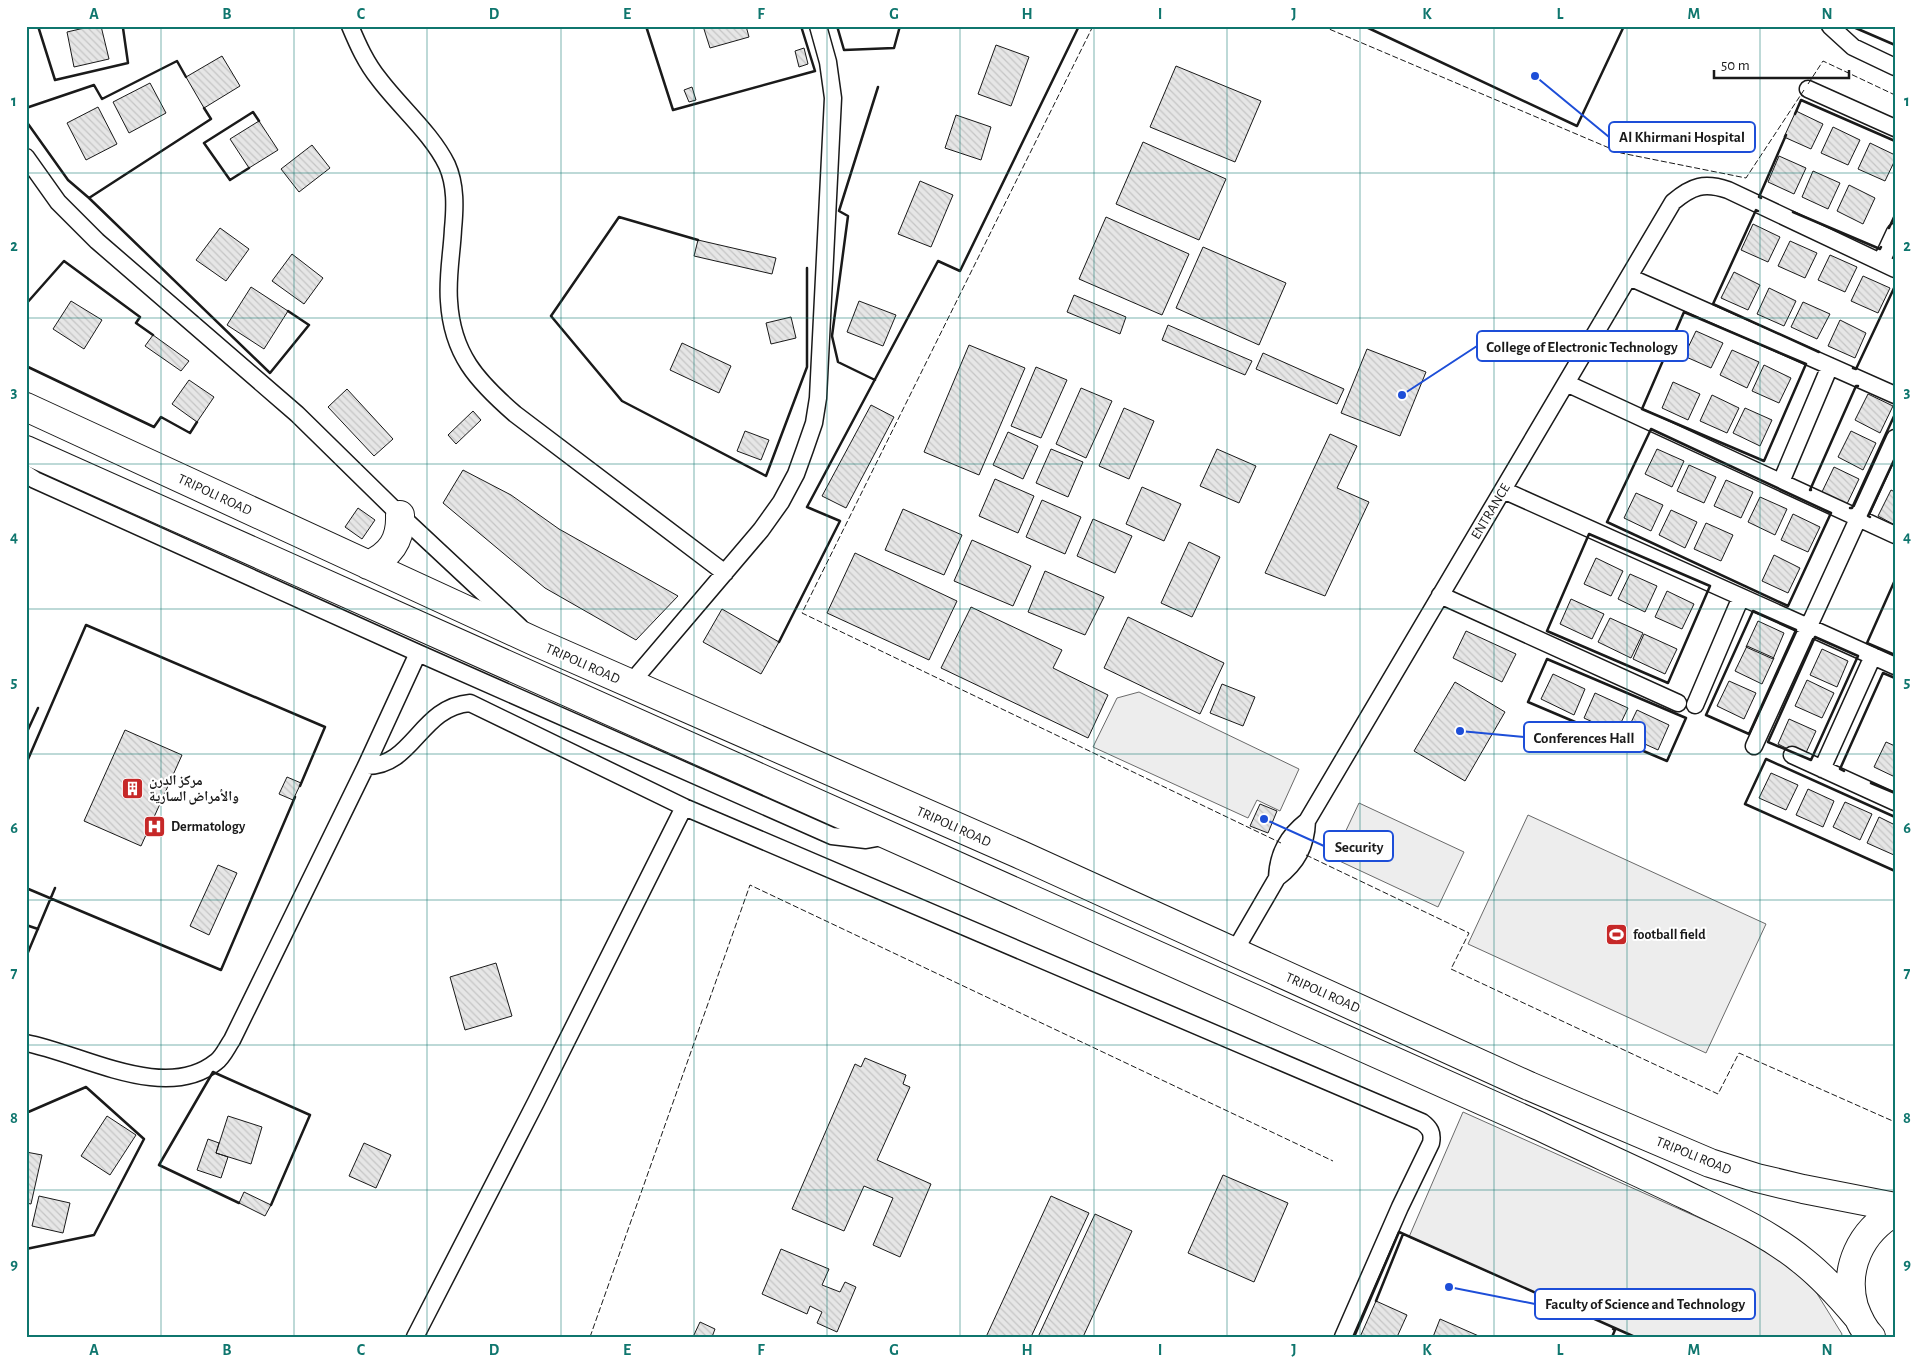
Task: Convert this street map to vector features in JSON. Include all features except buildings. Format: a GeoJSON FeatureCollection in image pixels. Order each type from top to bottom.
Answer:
{"type":"FeatureCollection","features":[{"type":"Feature","properties":{"kind":"highway","name":"TRIPOLI ROAD"},"geometry":{"type":"LineString","coordinates":[[26,406],[536,642],[1019,854],[1529,1086],[1710,1163],[1803,1190],[1895,1207]]}},
{"type":"Feature","properties":{"kind":"highway"},"geometry":{"type":"LineString","coordinates":[[26,450],[1539,1126],[1746,1224],[1772,1239],[1803,1261],[1832,1287],[1864,1326]]}},
{"type":"Feature","properties":{"kind":"highway"},"geometry":{"type":"LineString","coordinates":[[368,564],[387,554],[394,546],[399,536],[400,515]]}},
{"type":"Feature","properties":{"kind":"highway"},"geometry":{"type":"LineString","coordinates":[[1864,1326],[1851,1296],[1850,1274],[1856,1253],[1866,1234],[1882,1219],[1895,1212]]}},
{"type":"Feature","properties":{"kind":"street"},"geometry":{"type":"LineString","coordinates":[[350,26],[363,55],[378,78],[437,149],[447,166],[453,183],[454,204],[448,299],[460,352],[472,370],[490,392],[515,414],[725,573]]}},
{"type":"Feature","properties":{"kind":"street"},"geometry":{"type":"LineString","coordinates":[[630,684],[761,530],[781,502],[796,474],[815,414],[820,370],[833,98],[828,62],[818,26]]}},
{"type":"Feature","properties":{"kind":"street"},"geometry":{"type":"LineString","coordinates":[[1830,26],[1853,47],[1895,67]]}},
{"type":"Feature","properties":{"kind":"street"},"geometry":{"type":"LineString","coordinates":[[1808,89],[1895,128]]}},
{"type":"Feature","properties":{"kind":"street"},"geometry":{"type":"LineString","coordinates":[[26,157],[58,202],[97,241],[297,414],[400,515],[536,642]]}},
{"type":"Feature","properties":{"kind":"street","name":"ENTRANCE"},"geometry":{"type":"LineString","coordinates":[[1234,952],[1277,878],[1286,871],[1301,852],[1308,821],[1673,202],[1685,191],[1702,185],[1715,186],[1728,190],[1888,265]]}},
{"type":"Feature","properties":{"kind":"street"},"geometry":{"type":"LineString","coordinates":[[1888,265],[1895,232]]}},
{"type":"Feature","properties":{"kind":"street"},"geometry":{"type":"LineString","coordinates":[[1628,277],[1895,394]]}},
{"type":"Feature","properties":{"kind":"street"},"geometry":{"type":"LineString","coordinates":[[1781,482],[1830,366]]}},
{"type":"Feature","properties":{"kind":"street"},"geometry":{"type":"LineString","coordinates":[[1566,383],[1895,535]]}},
{"type":"Feature","properties":{"kind":"street"},"geometry":{"type":"LineString","coordinates":[[1754,746],[1895,438]]}},
{"type":"Feature","properties":{"kind":"street"},"geometry":{"type":"LineString","coordinates":[[26,474],[34,480],[418,653],[832,836],[866,840],[890,836]]}},
{"type":"Feature","properties":{"kind":"street"},"geometry":{"type":"LineString","coordinates":[[1503,490],[1895,666]]}},
{"type":"Feature","properties":{"kind":"street"},"geometry":{"type":"LineString","coordinates":[[1440,595],[1678,704]]}},
{"type":"Feature","properties":{"kind":"street"},"geometry":{"type":"LineString","coordinates":[[1694,705],[1741,597]]}},
{"type":"Feature","properties":{"kind":"street"},"geometry":{"type":"LineString","coordinates":[[26,1043],[140,1076],[167,1079],[194,1075],[218,1061],[232,1040],[366,766],[418,653]]}},
{"type":"Feature","properties":{"kind":"street"},"geometry":{"type":"LineString","coordinates":[[1822,769],[1872,656]]}},
{"type":"Feature","properties":{"kind":"street"},"geometry":{"type":"LineString","coordinates":[[366,766],[382,765],[396,757],[442,712],[459,704],[470,704],[684,807],[1404,1114],[1427,1126],[1432,1137],[1430,1143],[1343,1337]]}},
{"type":"Feature","properties":{"kind":"street"},"geometry":{"type":"LineString","coordinates":[[1792,755],[1895,802]]}},
{"type":"Feature","properties":{"kind":"street"},"geometry":{"type":"LineString","coordinates":[[415,1337],[536,1102],[684,807]]}},
{"type":"Feature","properties":{"kind":"shaded area"},"geometry":{"type":"Polygon","coordinates":[[[1139,692],[1299,769],[1280,811],[1257,800],[1248,818],[1093,747],[1117,698],[1139,692]]]}},
{"type":"Feature","properties":{"kind":"shaded area"},"geometry":{"type":"Polygon","coordinates":[[[1359,803],[1464,852],[1438,907],[1333,858],[1359,803]]]}},
{"type":"Feature","properties":{"kind":"shaded area","name":"football field"},"geometry":{"type":"Polygon","coordinates":[[[1528,815],[1766,924],[1706,1053],[1468,944],[1528,815]]]}},
{"type":"Feature","properties":{"kind":"shaded area"},"geometry":{"type":"Polygon","coordinates":[[[1463,1112],[1744,1238],[1784,1262],[1816,1292],[1842,1334],[1841,1337],[1635,1337],[1409,1237],[1463,1112]]]}},
{"type":"Feature","properties":{"kind":"fence"},"geometry":{"type":"LineString","coordinates":[[1093,26],[802,613],[1281,843]]}},
{"type":"Feature","properties":{"kind":"fence"},"geometry":{"type":"LineString","coordinates":[[1322,26],[1621,153],[1746,178],[1804,90]]}},
{"type":"Feature","properties":{"kind":"fence"},"geometry":{"type":"LineString","coordinates":[[1808,84],[1823,61],[1895,95]]}},
{"type":"Feature","properties":{"kind":"fence"},"geometry":{"type":"LineString","coordinates":[[1306,855],[1469,933],[1451,969],[1718,1094],[1739,1053],[1895,1122]]}},
{"type":"Feature","properties":{"kind":"fence"},"geometry":{"type":"LineString","coordinates":[[590,1337],[750,885],[1333,1161]]}},
{"type":"Feature","properties":{"kind":"wall"},"geometry":{"type":"LineString","coordinates":[[38,26],[55,80],[128,63],[123,28]]}},
{"type":"Feature","properties":{"kind":"wall"},"geometry":{"type":"LineString","coordinates":[[646,26],[673,110],[815,71],[801,26]]}},
{"type":"Feature","properties":{"kind":"wall"},"geometry":{"type":"LineString","coordinates":[[837,26],[844,50],[894,48],[900,26]]}},
{"type":"Feature","properties":{"kind":"wall"},"geometry":{"type":"LineString","coordinates":[[779,642],[840,521],[807,507],[938,261],[960,271],[1079,26]]}},
{"type":"Feature","properties":{"kind":"wall"},"geometry":{"type":"LineString","coordinates":[[1364,26],[1577,126],[1624,26]]}},
{"type":"Feature","properties":{"kind":"wall"},"geometry":{"type":"LineString","coordinates":[[1851,26],[1895,45]]}},
{"type":"Feature","properties":{"kind":"wall"},"geometry":{"type":"LineString","coordinates":[[26,108],[94,85],[102,99],[177,61],[186,77]]}},
{"type":"Feature","properties":{"kind":"wall"},"geometry":{"type":"LineString","coordinates":[[875,380],[838,362],[832,336],[848,216],[839,211],[878,87]]}},
{"type":"Feature","properties":{"kind":"wall"},"geometry":{"type":"LineString","coordinates":[[1795,114],[1801,100],[1895,141]]}},
{"type":"Feature","properties":{"kind":"wall"},"geometry":{"type":"LineString","coordinates":[[26,121],[68,180],[89,198],[211,119],[204,108]]}},
{"type":"Feature","properties":{"kind":"wall"},"geometry":{"type":"LineString","coordinates":[[249,168],[230,180],[204,143],[253,112],[259,121]]}},
{"type":"Feature","properties":{"kind":"wall"},"geometry":{"type":"LineString","coordinates":[[1761,198],[1759,197],[1786,135]]}},
{"type":"Feature","properties":{"kind":"wall"},"geometry":{"type":"LineString","coordinates":[[89,198],[270,373],[309,325],[288,311]]}},
{"type":"Feature","properties":{"kind":"wall"},"geometry":{"type":"LineString","coordinates":[[1758,211],[1756,210],[1713,304],[1819,352]]}},
{"type":"Feature","properties":{"kind":"wall"},"geometry":{"type":"LineString","coordinates":[[1793,212],[1880,249],[1881,247]]}},
{"type":"Feature","properties":{"kind":"wall"},"geometry":{"type":"LineString","coordinates":[[1889,228],[1895,215]]}},
{"type":"Feature","properties":{"kind":"wall"},"geometry":{"type":"LineString","coordinates":[[698,240],[619,217],[551,316],[622,401],[766,476],[807,367],[807,268]]}},
{"type":"Feature","properties":{"kind":"wall"},"geometry":{"type":"LineString","coordinates":[[26,304],[64,261],[140,317],[136,323],[153,335]]}},
{"type":"Feature","properties":{"kind":"wall"},"geometry":{"type":"LineString","coordinates":[[1853,368],[1856,369],[1895,286]]}},
{"type":"Feature","properties":{"kind":"wall"},"geometry":{"type":"LineString","coordinates":[[1684,312],[1806,364],[1764,461],[1642,409],[1684,312]]}},
{"type":"Feature","properties":{"kind":"wall"},"geometry":{"type":"LineString","coordinates":[[26,366],[154,427],[161,417],[190,433],[197,422]]}},
{"type":"Feature","properties":{"kind":"wall"},"geometry":{"type":"LineString","coordinates":[[1811,490],[1856,386],[1858,386]]}},
{"type":"Feature","properties":{"kind":"wall"},"geometry":{"type":"LineString","coordinates":[[1850,508],[1852,508],[1895,414]]}},
{"type":"Feature","properties":{"kind":"wall"},"geometry":{"type":"LineString","coordinates":[[1651,429],[1831,513],[1788,606],[1607,522],[1651,429]]}},
{"type":"Feature","properties":{"kind":"wall"},"geometry":{"type":"LineString","coordinates":[[1870,517],[1868,516],[1895,458]]}},
{"type":"Feature","properties":{"kind":"wall"},"geometry":{"type":"LineString","coordinates":[[1589,534],[1710,586],[1668,683],[1547,631],[1589,534]]}},
{"type":"Feature","properties":{"kind":"wall"},"geometry":{"type":"LineString","coordinates":[[1895,580],[1867,643],[1895,655]]}},
{"type":"Feature","properties":{"kind":"wall"},"geometry":{"type":"LineString","coordinates":[[1753,611],[1796,630],[1749,734],[1706,715],[1753,611]]}},
{"type":"Feature","properties":{"kind":"wall"},"geometry":{"type":"LineString","coordinates":[[26,764],[86,625],[325,727],[300,786]]}},
{"type":"Feature","properties":{"kind":"wall"},"geometry":{"type":"LineString","coordinates":[[1815,637],[1858,656],[1811,760],[1768,742],[1815,637]]}},
{"type":"Feature","properties":{"kind":"wall"},"geometry":{"type":"LineString","coordinates":[[1547,659],[1686,718],[1667,761],[1528,702],[1547,659]]}},
{"type":"Feature","properties":{"kind":"wall"},"geometry":{"type":"LineString","coordinates":[[1844,771],[1840,769],[1883,673],[1895,678]]}},
{"type":"Feature","properties":{"kind":"wall"},"geometry":{"type":"LineString","coordinates":[[26,734],[38,708]]}},
{"type":"Feature","properties":{"kind":"wall"},"geometry":{"type":"LineString","coordinates":[[1895,817],[1766,759],[1745,804],[1895,871]]}},
{"type":"Feature","properties":{"kind":"wall"},"geometry":{"type":"LineString","coordinates":[[1871,783],[1895,793]]}},
{"type":"Feature","properties":{"kind":"wall"},"geometry":{"type":"LineString","coordinates":[[26,888],[221,970],[295,797]]}},
{"type":"Feature","properties":{"kind":"wall"},"geometry":{"type":"LineString","coordinates":[[26,957],[55,888]]}},
{"type":"Feature","properties":{"kind":"wall"},"geometry":{"type":"LineString","coordinates":[[26,925],[38,929]]}},
{"type":"Feature","properties":{"kind":"wall"},"geometry":{"type":"LineString","coordinates":[[239,1203],[159,1165],[213,1072],[310,1115],[271,1205]]}},
{"type":"Feature","properties":{"kind":"wall"},"geometry":{"type":"LineString","coordinates":[[26,1113],[86,1087],[144,1139],[94,1235],[26,1249]]}},
{"type":"Feature","properties":{"kind":"wall"},"geometry":{"type":"LineString","coordinates":[[1354,1337],[1399,1232],[1635,1337]]}},
{"type":"Feature","properties":{"kind":"wall"},"geometry":{"type":"LineString","coordinates":[[1376,1301],[1403,1234]]}},
{"type":"Feature","properties":{"kind":"wall"},"geometry":{"type":"LineString","coordinates":[[1612,1337],[1615,1330],[1613,1329]]}},
{"type":"Feature","properties":{"kind":"place","name":"Al Khirmani Hospital"},"geometry":{"type":"Point","coordinates":[1535,76]}},
{"type":"Feature","properties":{"kind":"place","name":"College of Electronic Technology"},"geometry":{"type":"Point","coordinates":[1402,395]}},
{"type":"Feature","properties":{"kind":"place","name":"Conferences Hall"},"geometry":{"type":"Point","coordinates":[1460,731]}},
{"type":"Feature","properties":{"kind":"place","name":"مركز الدرن والأمراض السارية"},"geometry":{"type":"Point","coordinates":[133,788]}},
{"type":"Feature","properties":{"kind":"place","name":"Security"},"geometry":{"type":"Point","coordinates":[1264,819]}},
{"type":"Feature","properties":{"kind":"place","name":"Dermatology"},"geometry":{"type":"Point","coordinates":[155,826]}},
{"type":"Feature","properties":{"kind":"place","name":"football field"},"geometry":{"type":"Point","coordinates":[1617,934]}},
{"type":"Feature","properties":{"kind":"place","name":"Faculty of Science and Technology"},"geometry":{"type":"Point","coordinates":[1449,1287]}}]}
